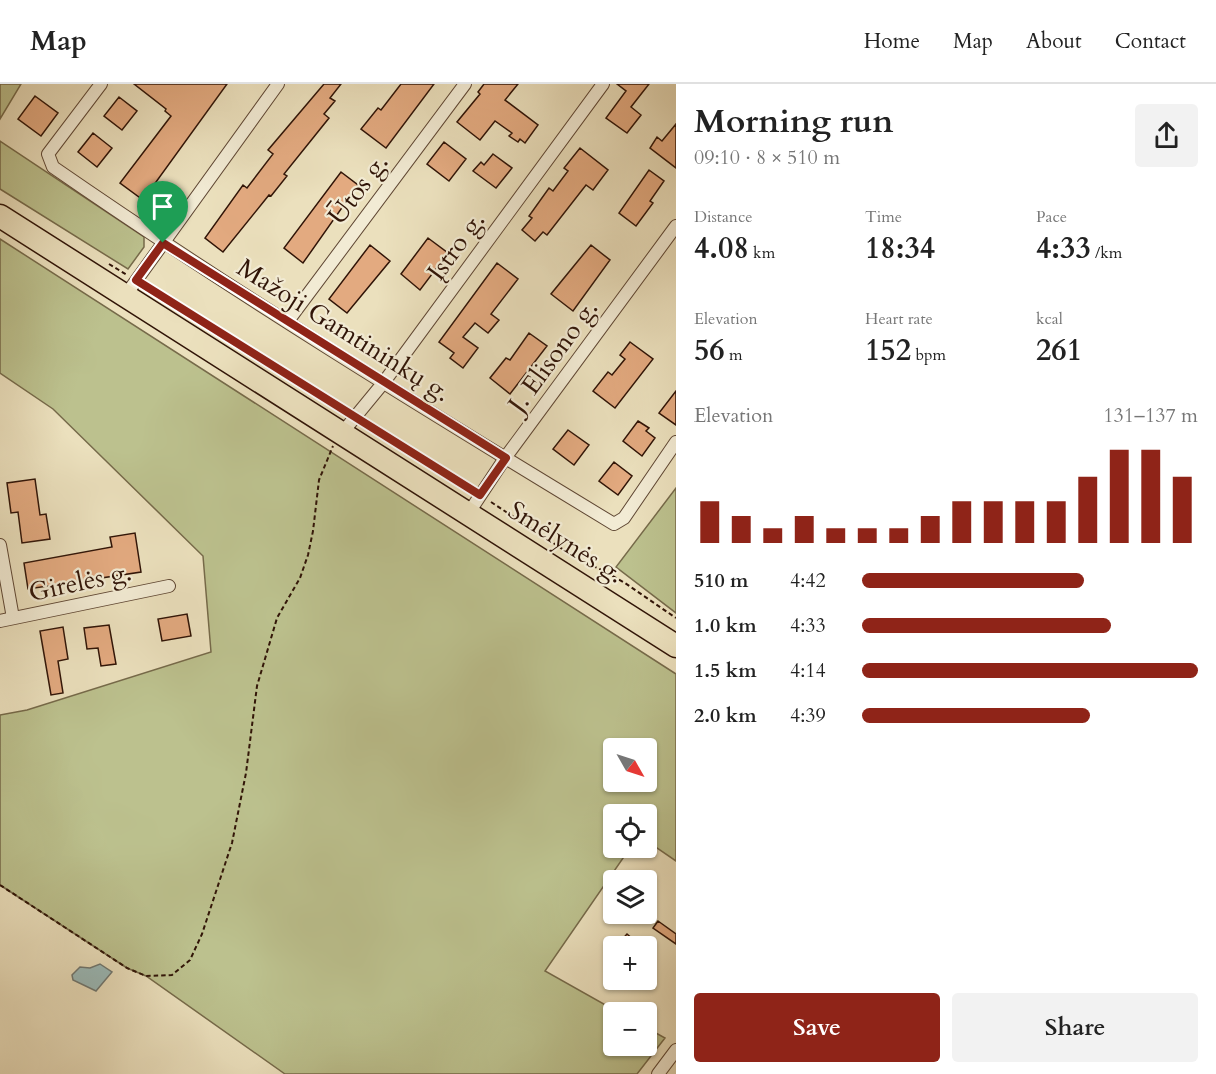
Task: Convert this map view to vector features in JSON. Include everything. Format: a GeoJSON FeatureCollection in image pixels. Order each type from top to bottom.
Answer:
{"type":"FeatureCollection","features":[{"type":"Feature","properties":{"kind":"highway","name":"Smėlynės g."},"geometry":{"type":"LineString","coordinates":[[0,216],[131,288],[348,424],[468,514],[676,645]]}},
{"type":"Feature","properties":{"kind":"street","name":"Mažoji Gamtininkų g."},"geometry":{"type":"LineString","coordinates":[[100,84],[48,154],[53,167],[163,243],[506,458],[614,524],[624,518],[676,442]]}},
{"type":"Feature","properties":{"kind":"street"},"geometry":{"type":"LineString","coordinates":[[131,288],[278,84]]}},
{"type":"Feature","properties":{"kind":"street","name":"Ūtos g."},"geometry":{"type":"LineString","coordinates":[[288,321],[465,84]]}},
{"type":"Feature","properties":{"kind":"street","name":"Įstro g."},"geometry":{"type":"LineString","coordinates":[[348,424],[384,382],[603,84]]}},
{"type":"Feature","properties":{"kind":"street","name":"J. Elisono g."},"geometry":{"type":"LineString","coordinates":[[468,514],[506,458],[676,226]]}},
{"type":"Feature","properties":{"kind":"street"},"geometry":{"type":"LineString","coordinates":[[0,544],[13,618]]}},
{"type":"Feature","properties":{"kind":"street","name":"Girelės g."},"geometry":{"type":"LineString","coordinates":[[0,621],[169,586]]}},
{"type":"Feature","properties":{"kind":"street"},"geometry":{"type":"LineString","coordinates":[[658,1074],[676,1050]]}},
{"type":"Feature","properties":{"kind":"path"},"geometry":{"type":"LineString","coordinates":[[107,262],[131,288],[348,424],[480,495],[579,560],[625,583],[676,618]]}},
{"type":"Feature","properties":{"kind":"path"},"geometry":{"type":"LineString","coordinates":[[0,885],[127,968],[146,976],[172,975],[190,960],[202,934],[232,843],[246,773],[257,686],[278,618],[300,578],[308,555],[319,480],[324,463],[348,424]]}},
{"type":"Feature","properties":{"kind":"green space"},"geometry":{"type":"Polygon","coordinates":[[[0,84],[21,84],[0,119],[0,84]]]}},
{"type":"Feature","properties":{"kind":"green space"},"geometry":{"type":"Polygon","coordinates":[[[0,141],[144,237],[144,247],[128,269],[0,189],[0,141]]]}},
{"type":"Feature","properties":{"kind":"green space"},"geometry":{"type":"Polygon","coordinates":[[[0,239],[676,674],[676,861],[657,848],[657,804],[603,804],[603,858],[623,858],[615,870],[603,870],[603,887],[545,971],[603,1004],[603,1056],[651,1056],[637,1074],[285,1074],[146,976],[127,968],[0,885],[0,715],[27,710],[211,652],[203,556],[53,409],[0,373],[0,239]]]}},
{"type":"Feature","properties":{"kind":"green space"},"geometry":{"type":"Polygon","coordinates":[[[676,488],[676,613],[616,567],[676,488]]]}},
{"type":"Feature","properties":{"kind":"green space"},"geometry":{"type":"Polygon","coordinates":[[[657,1034],[665,1038],[657,1048],[657,1034]]]}},
{"type":"Feature","properties":{"kind":"water"},"geometry":{"type":"Polygon","coordinates":[[[100,964],[112,972],[96,991],[73,980],[72,975],[80,967],[90,968],[100,964]]]}},
{"type":"Feature","properties":{"kind":"building"},"geometry":{"type":"Polygon","coordinates":[[[134,84],[227,84],[143,200],[120,183],[171,116],[165,111],[166,109],[134,84]]]}},
{"type":"Feature","properties":{"kind":"building"},"geometry":{"type":"Polygon","coordinates":[[[324,84],[341,84],[330,98],[335,101],[324,114],[329,118],[284,174],[287,176],[223,252],[205,238],[243,185],[247,188],[273,154],[268,150],[324,84]]]}},
{"type":"Feature","properties":{"kind":"building"},"geometry":{"type":"Polygon","coordinates":[[[401,84],[434,84],[386,148],[361,129],[378,108],[381,110],[401,84]]]}},
{"type":"Feature","properties":{"kind":"building"},"geometry":{"type":"Polygon","coordinates":[[[484,84],[518,84],[505,100],[538,125],[525,143],[520,139],[518,142],[509,136],[512,133],[495,121],[480,140],[457,122],[480,94],[478,92],[484,84]]]}},
{"type":"Feature","properties":{"kind":"building"},"geometry":{"type":"Polygon","coordinates":[[[617,84],[649,84],[631,107],[641,115],[627,133],[606,118],[626,91],[617,84]]]}},
{"type":"Feature","properties":{"kind":"building"},"geometry":{"type":"Polygon","coordinates":[[[35,96],[58,113],[41,136],[18,119],[35,96]]]}},
{"type":"Feature","properties":{"kind":"building"},"geometry":{"type":"Polygon","coordinates":[[[119,97],[137,111],[122,130],[104,116],[119,97]]]}},
{"type":"Feature","properties":{"kind":"building"},"geometry":{"type":"Polygon","coordinates":[[[676,124],[676,168],[650,148],[657,137],[662,141],[676,124]]]}},
{"type":"Feature","properties":{"kind":"building"},"geometry":{"type":"Polygon","coordinates":[[[93,133],[112,148],[97,167],[78,152],[93,133]]]}},
{"type":"Feature","properties":{"kind":"building"},"geometry":{"type":"Polygon","coordinates":[[[444,142],[466,159],[449,181],[427,164],[444,142]]]}},
{"type":"Feature","properties":{"kind":"building"},"geometry":{"type":"Polygon","coordinates":[[[580,148],[608,170],[593,190],[586,185],[547,235],[543,232],[535,241],[522,230],[532,218],[529,216],[549,188],[553,191],[568,171],[564,168],[580,148]]]}},
{"type":"Feature","properties":{"kind":"building"},"geometry":{"type":"Polygon","coordinates":[[[493,154],[512,168],[496,188],[473,171],[481,162],[484,165],[493,154]]]}},
{"type":"Feature","properties":{"kind":"building"},"geometry":{"type":"Polygon","coordinates":[[[649,170],[664,181],[650,201],[653,203],[636,226],[619,213],[649,170]]]}},
{"type":"Feature","properties":{"kind":"building"},"geometry":{"type":"Polygon","coordinates":[[[341,172],[358,185],[303,263],[284,248],[341,172]]]}},
{"type":"Feature","properties":{"kind":"building"},"geometry":{"type":"Polygon","coordinates":[[[428,238],[448,253],[420,290],[401,274],[428,238]]]}},
{"type":"Feature","properties":{"kind":"building"},"geometry":{"type":"Polygon","coordinates":[[[370,245],[390,261],[347,313],[329,299],[370,245]]]}},
{"type":"Feature","properties":{"kind":"building"},"geometry":{"type":"Polygon","coordinates":[[[591,245],[610,260],[573,311],[551,294],[591,245]]]}},
{"type":"Feature","properties":{"kind":"building"},"geometry":{"type":"Polygon","coordinates":[[[497,263],[518,279],[491,314],[499,320],[488,333],[475,323],[463,337],[478,348],[463,368],[450,358],[454,353],[439,342],[497,263]]]}},
{"type":"Feature","properties":{"kind":"building"},"geometry":{"type":"Polygon","coordinates":[[[529,333],[547,346],[510,394],[490,378],[506,358],[510,360],[529,333]]]}},
{"type":"Feature","properties":{"kind":"building"},"geometry":{"type":"Polygon","coordinates":[[[630,342],[653,359],[615,408],[593,391],[608,372],[612,375],[625,359],[620,355],[630,342]]]}},
{"type":"Feature","properties":{"kind":"building"},"geometry":{"type":"Polygon","coordinates":[[[676,391],[676,425],[659,413],[676,391]]]}},
{"type":"Feature","properties":{"kind":"building"},"geometry":{"type":"Polygon","coordinates":[[[638,421],[649,428],[646,431],[655,438],[642,456],[623,441],[638,421]]]}},
{"type":"Feature","properties":{"kind":"building"},"geometry":{"type":"Polygon","coordinates":[[[568,430],[589,445],[574,465],[553,449],[568,430]]]}},
{"type":"Feature","properties":{"kind":"building"},"geometry":{"type":"Polygon","coordinates":[[[614,462],[632,476],[618,495],[599,481],[614,462]]]}},
{"type":"Feature","properties":{"kind":"building"},"geometry":{"type":"Polygon","coordinates":[[[35,479],[40,515],[46,514],[50,539],[22,543],[18,512],[11,513],[7,483],[35,479]]]}},
{"type":"Feature","properties":{"kind":"building"},"geometry":{"type":"Polygon","coordinates":[[[135,533],[141,572],[28,589],[24,563],[112,547],[110,537],[135,533]]]}},
{"type":"Feature","properties":{"kind":"building"},"geometry":{"type":"Polygon","coordinates":[[[187,614],[191,636],[162,641],[158,619],[187,614]]]}},
{"type":"Feature","properties":{"kind":"building"},"geometry":{"type":"Polygon","coordinates":[[[109,625],[116,664],[101,666],[98,648],[87,649],[84,628],[109,625]]]}},
{"type":"Feature","properties":{"kind":"building"},"geometry":{"type":"Polygon","coordinates":[[[63,627],[68,659],[58,661],[63,693],[51,695],[40,631],[63,627]]]}},
{"type":"Feature","properties":{"kind":"building"},"geometry":{"type":"Polygon","coordinates":[[[657,922],[676,934],[676,944],[653,928],[657,922]]]}},
{"type":"Feature","properties":{"kind":"route"},"geometry":{"type":"LineString","coordinates":[[163,243],[506,458],[480,495],[136,280],[163,243]]}}]}
